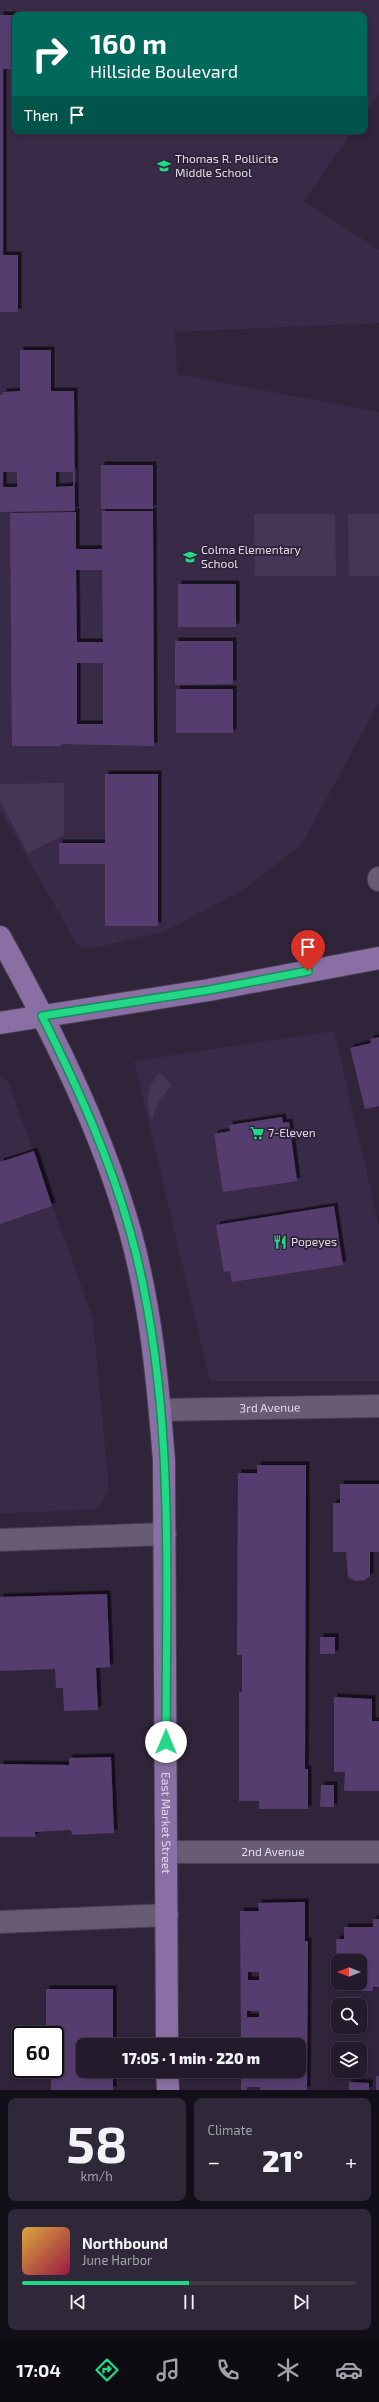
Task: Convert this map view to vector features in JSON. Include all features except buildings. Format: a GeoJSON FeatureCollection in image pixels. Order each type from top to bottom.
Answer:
{"type":"FeatureCollection","features":[{"type":"Feature","properties":{"kind":"main road","name":"East Market Street"},"geometry":{"type":"LineString","coordinates":[[0,937],[42,1016],[92,1121],[107,1158],[130,1231],[147,1306],[160,1410],[166,1534],[167,2038]]}},
{"type":"Feature","properties":{"kind":"main road"},"geometry":{"type":"LineString","coordinates":[[0,1023],[209,990],[379,958]]}},
{"type":"Feature","properties":{"kind":"main road"},"geometry":{"type":"LineString","coordinates":[[167,2078],[168,2090]]}},
{"type":"Feature","properties":{"kind":"street","name":"3rd Avenue"},"geometry":{"type":"LineString","coordinates":[[160,1410],[379,1406]]}},
{"type":"Feature","properties":{"kind":"street"},"geometry":{"type":"LineString","coordinates":[[0,1540],[166,1534]]}},
{"type":"Feature","properties":{"kind":"street","name":"2nd Avenue"},"geometry":{"type":"LineString","coordinates":[[166,1852],[379,1852]]}},
{"type":"Feature","properties":{"kind":"street"},"geometry":{"type":"LineString","coordinates":[[0,1922],[166,1915]]}},
{"type":"Feature","properties":{"kind":"shaded area","name":"Colma Elementary School"},"geometry":{"type":"Polygon","coordinates":[[[0,0],[379,0],[379,93],[367,110],[367,12],[12,12],[12,134],[351,134],[304,201],[379,250],[379,323],[175,332],[177,374],[379,412],[379,702],[302,844],[243,890],[165,931],[95,948],[81,947],[75,941],[0,810],[0,0]]]}},
{"type":"Feature","properties":{"kind":"shaded area"},"geometry":{"type":"Polygon","coordinates":[[[254,514],[335,514],[336,576],[255,576],[254,514]]]}},
{"type":"Feature","properties":{"kind":"shaded area"},"geometry":{"type":"Polygon","coordinates":[[[348,514],[379,514],[379,576],[349,576],[348,514]]]}},
{"type":"Feature","properties":{"kind":"shaded area"},"geometry":{"type":"Polygon","coordinates":[[[64,783],[64,835],[28,853],[0,801],[0,784],[64,783]]]}},
{"type":"Feature","properties":{"kind":"shaded area"},"geometry":{"type":"Polygon","coordinates":[[[334,1031],[379,1226],[379,1381],[210,1381],[134,1061],[334,1031]]]}},
{"type":"Feature","properties":{"kind":"shaded area"},"geometry":{"type":"Polygon","coordinates":[[[160,1072],[171,1085],[159,1101],[152,1120],[148,1107],[149,1089],[160,1072]]]}},
{"type":"Feature","properties":{"kind":"shaded area"},"geometry":{"type":"Polygon","coordinates":[[[0,1076],[8,1081],[93,1319],[109,1490],[97,1509],[0,1514],[0,1076]]]}},
{"type":"Feature","properties":{"kind":"place","name":"Thomas R. Pollicita Middle School"},"geometry":{"type":"Point","coordinates":[164,166]}},
{"type":"Feature","properties":{"kind":"place","name":"Colma Elementary School"},"geometry":{"type":"Point","coordinates":[190,557]}},
{"type":"Feature","properties":{"kind":"place","name":"7-Eleven"},"geometry":{"type":"Point","coordinates":[257,1133]}},
{"type":"Feature","properties":{"kind":"place","name":"Popeyes"},"geometry":{"type":"Point","coordinates":[280,1242]}},
{"type":"Feature","properties":{"kind":"route"},"geometry":{"type":"LineString","coordinates":[[166,1742],[166,1534],[164,1461],[160,1410],[147,1306],[130,1231],[107,1158],[89,1114],[42,1016],[209,990],[308,971]]}}]}
